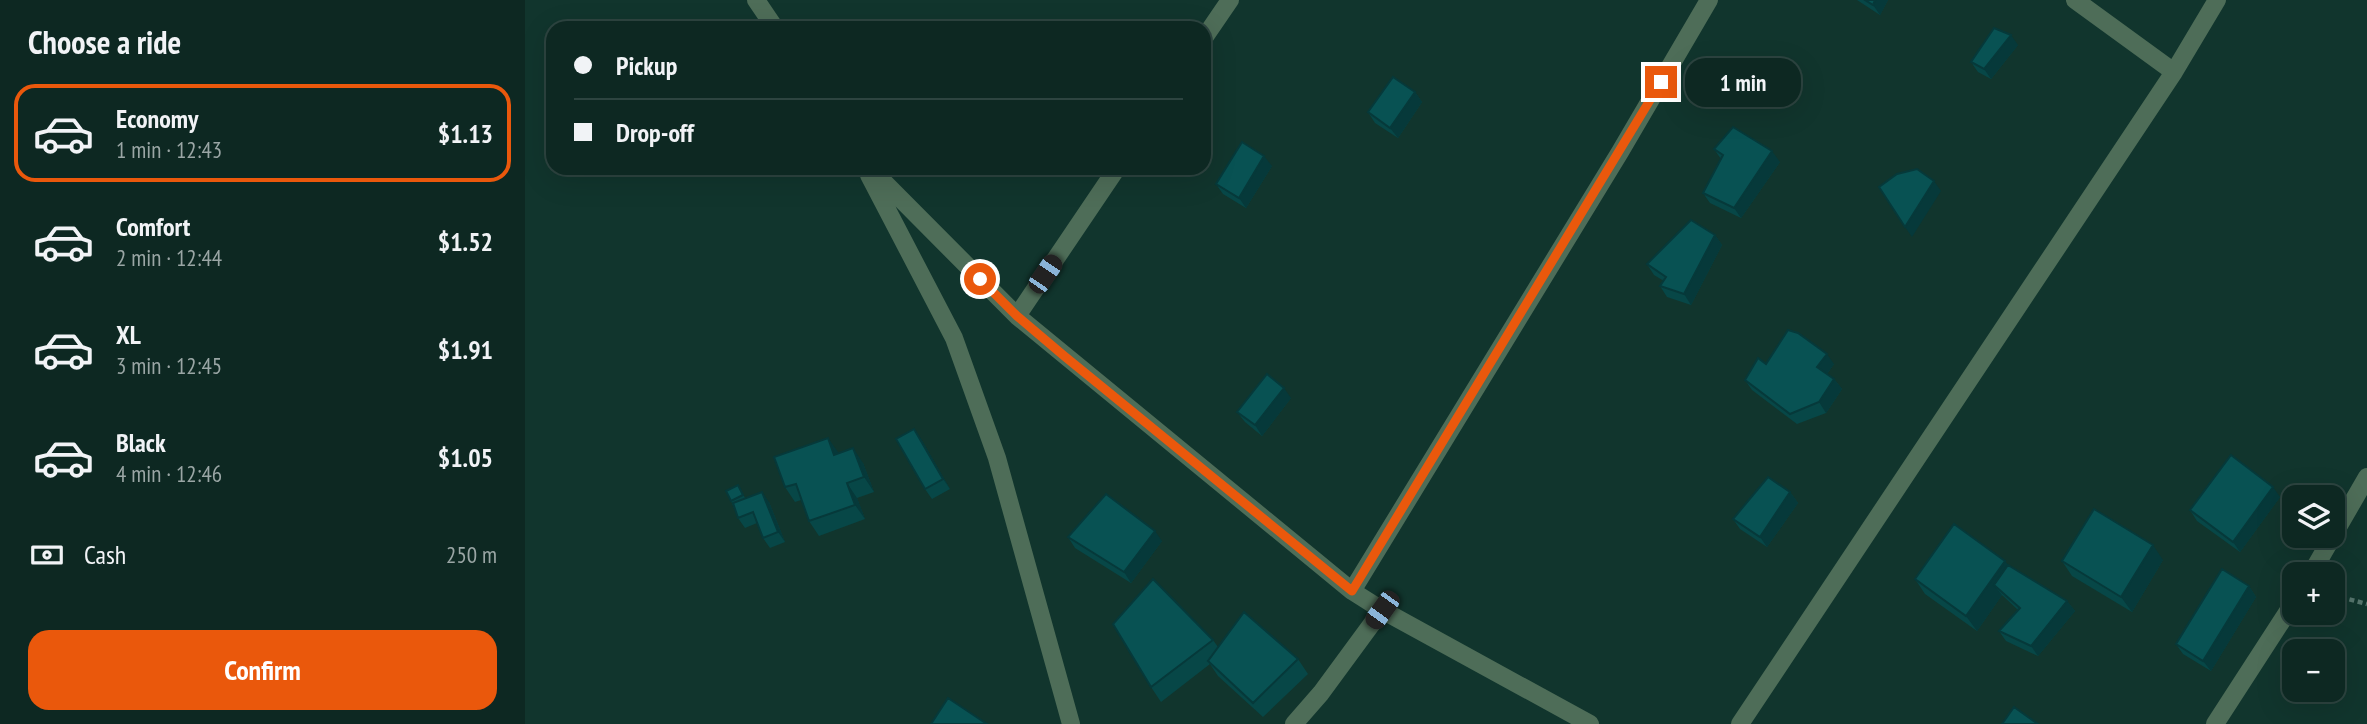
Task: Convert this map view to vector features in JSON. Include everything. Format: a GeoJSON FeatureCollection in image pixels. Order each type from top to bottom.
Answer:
{"type":"FeatureCollection","features":[{"type":"Feature","properties":{"kind":"street"},"geometry":{"type":"LineString","coordinates":[[756,0],[770,21]]}},
{"type":"Feature","properties":{"kind":"street"},"geometry":{"type":"LineString","coordinates":[[1211,28],[1230,0]]}},
{"type":"Feature","properties":{"kind":"street"},"geometry":{"type":"LineString","coordinates":[[1352,591],[1620,152],[1709,0]]}},
{"type":"Feature","properties":{"kind":"street"},"geometry":{"type":"LineString","coordinates":[[2075,0],[2174,72]]}},
{"type":"Feature","properties":{"kind":"street"},"geometry":{"type":"LineString","coordinates":[[1740,724],[2174,72],[2217,0]]}},
{"type":"Feature","properties":{"kind":"street"},"geometry":{"type":"LineString","coordinates":[[872,175],[954,338],[997,458],[1071,724]]}},
{"type":"Feature","properties":{"kind":"street"},"geometry":{"type":"LineString","coordinates":[[875,175],[1017,316],[1352,591],[1590,724]]}},
{"type":"Feature","properties":{"kind":"street"},"geometry":{"type":"LineString","coordinates":[[1017,316],[1112,175]]}},
{"type":"Feature","properties":{"kind":"street"},"geometry":{"type":"LineString","coordinates":[[2318,562],[2367,477]]}},
{"type":"Feature","properties":{"kind":"street"},"geometry":{"type":"LineString","coordinates":[[1294,724],[1321,693],[1382,610]]}},
{"type":"Feature","properties":{"kind":"street"},"geometry":{"type":"LineString","coordinates":[[2215,724],[2282,620]]}},
{"type":"Feature","properties":{"kind":"path"},"geometry":{"type":"LineString","coordinates":[[2345,598],[2367,604]]}},
{"type":"Feature","properties":{"kind":"building"},"geometry":{"type":"Polygon","coordinates":[[[1994,28],[2011,35],[1984,69],[1971,62],[1994,28]]]}},
{"type":"Feature","properties":{"kind":"building"},"geometry":{"type":"Polygon","coordinates":[[[1393,77],[1415,92],[1390,128],[1368,112],[1393,77]]]}},
{"type":"Feature","properties":{"kind":"building"},"geometry":{"type":"Polygon","coordinates":[[[1733,127],[1772,151],[1734,208],[1703,193],[1723,155],[1714,149],[1733,127]]]}},
{"type":"Feature","properties":{"kind":"building"},"geometry":{"type":"Polygon","coordinates":[[[1242,142],[1264,156],[1239,198],[1216,184],[1242,142]]]}},
{"type":"Feature","properties":{"kind":"building"},"geometry":{"type":"Polygon","coordinates":[[[1917,169],[1934,181],[1905,227],[1879,187],[1897,174],[1917,169]]]}},
{"type":"Feature","properties":{"kind":"building"},"geometry":{"type":"Polygon","coordinates":[[[1691,220],[1715,235],[1684,294],[1660,286],[1666,277],[1647,264],[1691,220]]]}},
{"type":"Feature","properties":{"kind":"building"},"geometry":{"type":"Polygon","coordinates":[[[1788,330],[1798,333],[1827,354],[1817,367],[1834,379],[1819,402],[1790,414],[1745,380],[1758,358],[1766,364],[1788,330]]]}},
{"type":"Feature","properties":{"kind":"building"},"geometry":{"type":"Polygon","coordinates":[[[1267,374],[1284,388],[1255,425],[1237,412],[1267,374]]]}},
{"type":"Feature","properties":{"kind":"building"},"geometry":{"type":"Polygon","coordinates":[[[914,429],[943,479],[925,489],[896,439],[914,429]]]}},
{"type":"Feature","properties":{"kind":"building"},"geometry":{"type":"Polygon","coordinates":[[[828,438],[834,455],[853,448],[864,477],[847,483],[855,505],[809,521],[796,484],[785,487],[774,457],[828,438]]]}},
{"type":"Feature","properties":{"kind":"building"},"geometry":{"type":"Polygon","coordinates":[[[2231,455],[2273,487],[2233,542],[2190,510],[2231,455]]]}},
{"type":"Feature","properties":{"kind":"building"},"geometry":{"type":"Polygon","coordinates":[[[1768,477],[1790,492],[1760,537],[1733,519],[1768,477]]]}},
{"type":"Feature","properties":{"kind":"building"},"geometry":{"type":"Polygon","coordinates":[[[738,485],[743,495],[731,501],[726,491],[738,485]]]}},
{"type":"Feature","properties":{"kind":"building"},"geometry":{"type":"Polygon","coordinates":[[[762,492],[778,532],[763,538],[753,512],[738,518],[733,503],[762,492]]]}},
{"type":"Feature","properties":{"kind":"building"},"geometry":{"type":"Polygon","coordinates":[[[1106,494],[1155,531],[1124,572],[1068,537],[1106,494]]]}},
{"type":"Feature","properties":{"kind":"building"},"geometry":{"type":"Polygon","coordinates":[[[2094,509],[2153,545],[2121,597],[2062,561],[2094,509]]]}},
{"type":"Feature","properties":{"kind":"building"},"geometry":{"type":"Polygon","coordinates":[[[1954,524],[2005,561],[1966,616],[1915,579],[1954,524]]]}},
{"type":"Feature","properties":{"kind":"building"},"geometry":{"type":"Polygon","coordinates":[[[2008,565],[2067,601],[2031,646],[1999,631],[2020,608],[1994,585],[2008,565]]]}},
{"type":"Feature","properties":{"kind":"building"},"geometry":{"type":"Polygon","coordinates":[[[2222,569],[2249,586],[2203,661],[2176,644],[2222,569]]]}},
{"type":"Feature","properties":{"kind":"building"},"geometry":{"type":"Polygon","coordinates":[[[1153,579],[1213,640],[1151,687],[1113,624],[1153,579]]]}},
{"type":"Feature","properties":{"kind":"building"},"geometry":{"type":"Polygon","coordinates":[[[1244,612],[1298,659],[1253,703],[1208,661],[1244,612]]]}},
{"type":"Feature","properties":{"kind":"building"},"geometry":{"type":"Polygon","coordinates":[[[948,698],[987,724],[931,724],[948,698]]]}},
{"type":"Feature","properties":{"kind":"building"},"geometry":{"type":"Polygon","coordinates":[[[2014,707],[2038,724],[2002,724],[2014,707]]]}},
{"type":"Feature","properties":{"kind":"route"},"geometry":{"type":"LineString","coordinates":[[980,279],[1017,316],[1063,355],[1352,591],[1661,82]]}}]}
